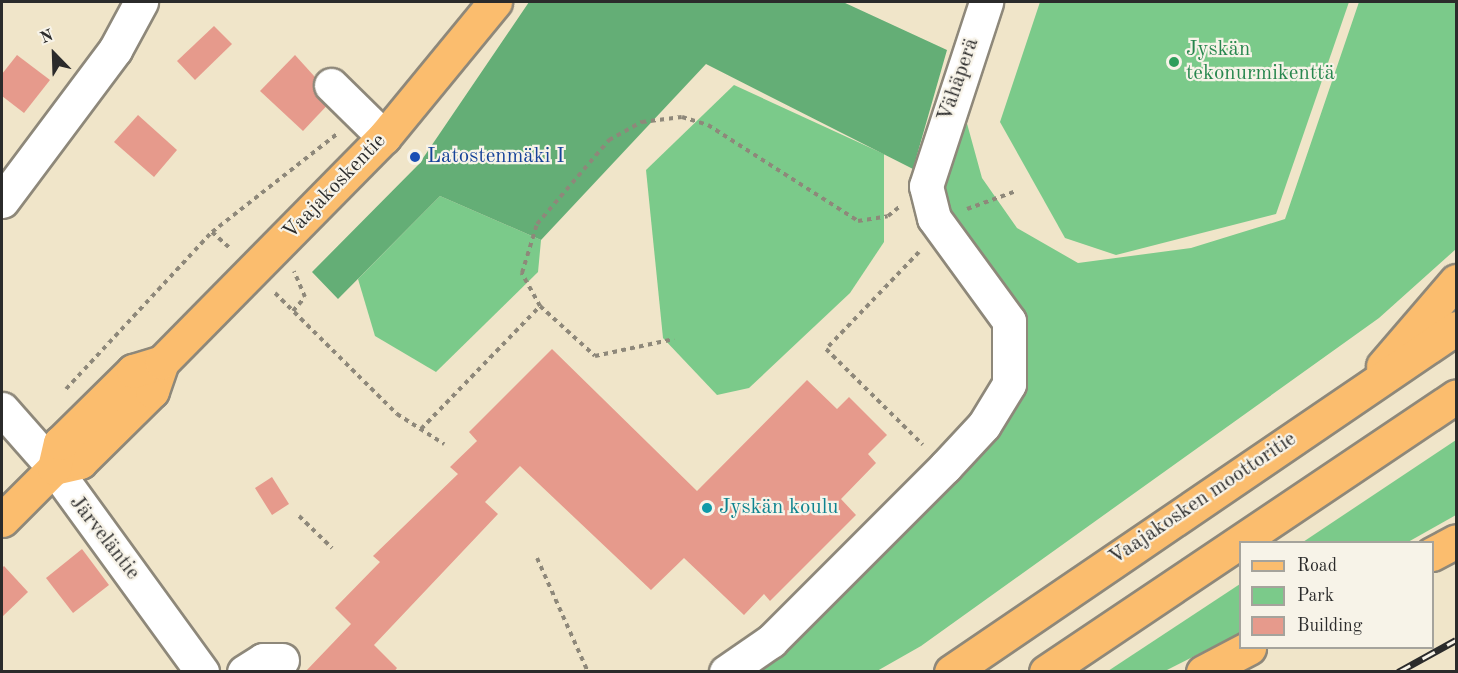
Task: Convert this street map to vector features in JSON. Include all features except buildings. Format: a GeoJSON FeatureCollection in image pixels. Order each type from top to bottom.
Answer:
{"type":"FeatureCollection","features":[{"type":"Feature","properties":{"kind":"main road","name":"Vaajakoskentie"},"geometry":{"type":"LineString","coordinates":[[2,520],[54,468],[60,443],[133,371],[162,362],[375,128],[495,2]]}},
{"type":"Feature","properties":{"kind":"main road"},"geometry":{"type":"LineString","coordinates":[[1363,390],[1456,281]]}},
{"type":"Feature","properties":{"kind":"main road","name":"Vaajakosken moottoritie"},"geometry":{"type":"LineString","coordinates":[[951,672],[1456,328]]}},
{"type":"Feature","properties":{"kind":"main road"},"geometry":{"type":"LineString","coordinates":[[1241,541],[1456,397]]}},
{"type":"Feature","properties":{"kind":"main road"},"geometry":{"type":"LineString","coordinates":[[1434,553],[1456,541]]}},
{"type":"Feature","properties":{"kind":"main road"},"geometry":{"type":"LineString","coordinates":[[1046,672],[1239,543]]}},
{"type":"Feature","properties":{"kind":"main road"},"geometry":{"type":"LineString","coordinates":[[1203,672],[1248,649]]}},
{"type":"Feature","properties":{"kind":"street"},"geometry":{"type":"LineString","coordinates":[[2,201],[115,50],[141,2]]}},
{"type":"Feature","properties":{"kind":"street","name":"Vähäperä"},"geometry":{"type":"LineString","coordinates":[[929,172],[986,2]]}},
{"type":"Feature","properties":{"kind":"street"},"geometry":{"type":"LineString","coordinates":[[331,85],[375,128]]}},
{"type":"Feature","properties":{"kind":"street"},"geometry":{"type":"LineString","coordinates":[[726,672],[771,640],[945,467],[994,408],[1009,384],[1013,352],[1009,321],[942,229],[929,172]]}},
{"type":"Feature","properties":{"kind":"street","name":"Järveläntie"},"geometry":{"type":"LineString","coordinates":[[2,409],[54,468],[201,672]]}},
{"type":"Feature","properties":{"kind":"street"},"geometry":{"type":"LineString","coordinates":[[244,672],[263,660],[282,660]]}},
{"type":"Feature","properties":{"kind":"path"},"geometry":{"type":"LineString","coordinates":[[674,339],[595,356],[540,306],[522,273],[537,224],[609,140],[642,122],[682,117],[708,124],[858,221],[888,216],[929,172]]}},
{"type":"Feature","properties":{"kind":"path"},"geometry":{"type":"LineString","coordinates":[[60,395],[212,232],[332,136],[375,128]]}},
{"type":"Feature","properties":{"kind":"path"},"geometry":{"type":"LineString","coordinates":[[945,467],[826,349],[962,211],[1016,191]]}},
{"type":"Feature","properties":{"kind":"path"},"geometry":{"type":"LineString","coordinates":[[212,232],[234,251]]}},
{"type":"Feature","properties":{"kind":"path"},"geometry":{"type":"LineString","coordinates":[[293,310],[305,297],[294,271]]}},
{"type":"Feature","properties":{"kind":"path"},"geometry":{"type":"LineString","coordinates":[[272,289],[398,414],[444,444]]}},
{"type":"Feature","properties":{"kind":"path"},"geometry":{"type":"LineString","coordinates":[[421,429],[540,306]]}},
{"type":"Feature","properties":{"kind":"path"},"geometry":{"type":"LineString","coordinates":[[299,516],[332,548]]}},
{"type":"Feature","properties":{"kind":"path"},"geometry":{"type":"LineString","coordinates":[[537,558],[588,672]]}},
{"type":"Feature","properties":{"kind":"green space"},"geometry":{"type":"Polygon","coordinates":[[[529,2],[843,2],[947,50],[913,169],[706,64],[541,240],[440,196],[338,299],[312,272],[419,164],[529,2]]]}},
{"type":"Feature","properties":{"kind":"green space","name":"Jyskän tekonurmikenttä"},"geometry":{"type":"Polygon","coordinates":[[[1040,2],[1349,2],[1276,214],[1116,255],[1065,238],[1000,122],[1040,2]]]}},
{"type":"Feature","properties":{"kind":"green space"},"geometry":{"type":"Polygon","coordinates":[[[1359,2],[1456,2],[1456,249],[1379,318],[921,646],[877,671],[743,672],[1024,377],[973,249],[940,190],[963,109],[982,178],[1017,228],[1078,263],[1191,248],[1285,219],[1359,2]]]}},
{"type":"Feature","properties":{"kind":"green space"},"geometry":{"type":"Polygon","coordinates":[[[734,85],[884,154],[884,242],[850,293],[749,388],[717,395],[663,338],[646,170],[734,85]]]}},
{"type":"Feature","properties":{"kind":"green space"},"geometry":{"type":"Polygon","coordinates":[[[440,196],[541,240],[538,272],[436,372],[375,336],[358,279],[440,196]]]}},
{"type":"Feature","properties":{"kind":"green space"},"geometry":{"type":"Polygon","coordinates":[[[1456,440],[1456,515],[1410,541],[1304,541],[1456,440]]]}},
{"type":"Feature","properties":{"kind":"green space"},"geometry":{"type":"Polygon","coordinates":[[[1239,585],[1239,634],[1165,671],[1108,671],[1239,585]]]}},
{"type":"Feature","properties":{"kind":"railway"},"geometry":{"type":"LineString","coordinates":[[1398,672],[1456,640]]}},
{"type":"Feature","properties":{"kind":"place","name":"Jyskän tekonurmikenttä"},"geometry":{"type":"Point","coordinates":[1174,62]}},
{"type":"Feature","properties":{"kind":"place","name":"Latostenmäki I"},"geometry":{"type":"Point","coordinates":[415,157]}},
{"type":"Feature","properties":{"kind":"place","name":"Jyskän koulu"},"geometry":{"type":"Point","coordinates":[707,508]}}]}
